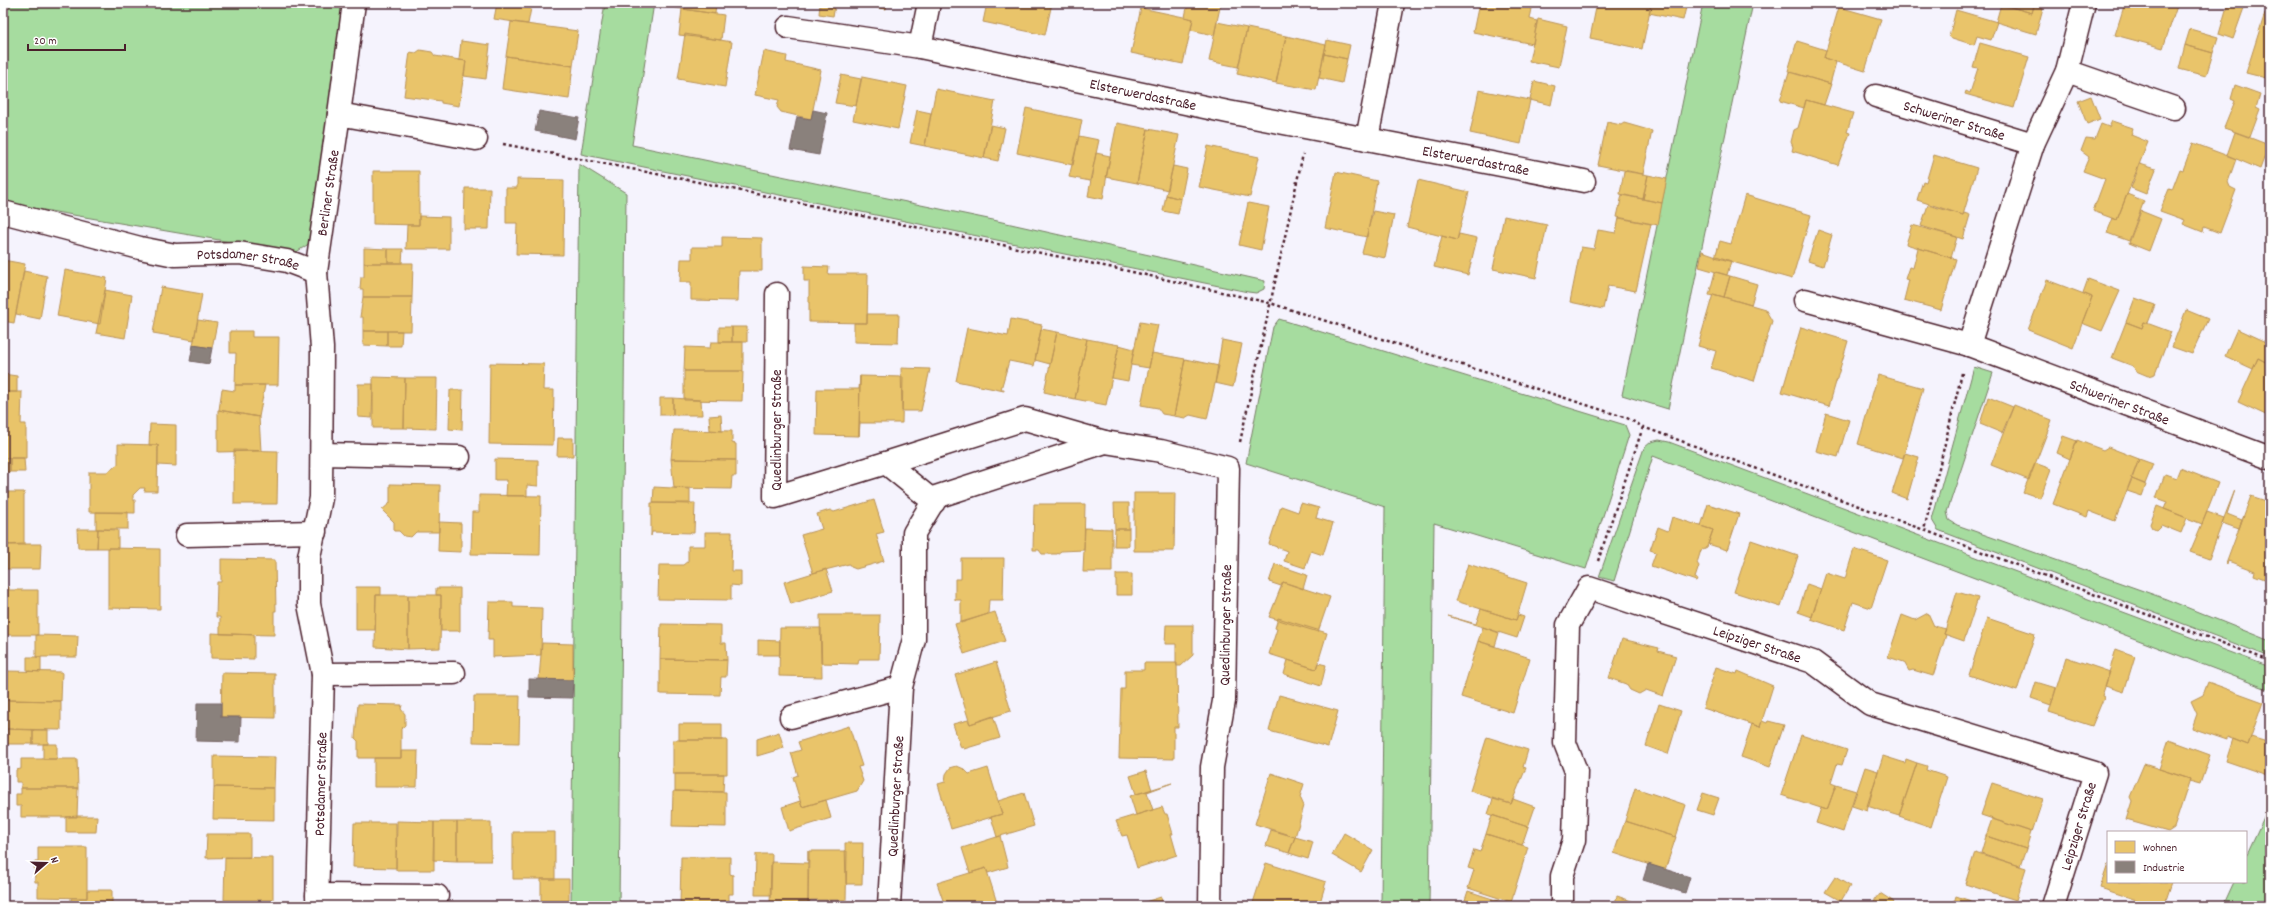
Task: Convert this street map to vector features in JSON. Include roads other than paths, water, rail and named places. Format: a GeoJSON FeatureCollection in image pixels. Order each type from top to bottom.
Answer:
{"type":"FeatureCollection","features":[{"type":"Feature","properties":{"kind":"street","name":"Berliner Straße"},"geometry":{"type":"LineString","coordinates":[[316,272],[354,3]]}},
{"type":"Feature","properties":{"kind":"street"},"geometry":{"type":"LineString","coordinates":[[920,47],[929,3]]}},
{"type":"Feature","properties":{"kind":"street"},"geometry":{"type":"LineString","coordinates":[[1367,139],[1393,3]]}},
{"type":"Feature","properties":{"kind":"street"},"geometry":{"type":"LineString","coordinates":[[1969,345],[2033,144],[2066,71],[2084,3]]}},
{"type":"Feature","properties":{"kind":"street","name":"Elsterwerdastraße"},"geometry":{"type":"LineString","coordinates":[[788,27],[920,47],[1309,128],[1584,181]]}},
{"type":"Feature","properties":{"kind":"street"},"geometry":{"type":"LineString","coordinates":[[2066,71],[2174,108]]}},
{"type":"Feature","properties":{"kind":"street","name":"Schweriner Straße"},"geometry":{"type":"LineString","coordinates":[[1876,96],[2033,144]]}},
{"type":"Feature","properties":{"kind":"street"},"geometry":{"type":"LineString","coordinates":[[339,114],[476,139]]}},
{"type":"Feature","properties":{"kind":"street","name":"Potsdamer Straße"},"geometry":{"type":"LineString","coordinates":[[3,212],[154,251],[175,255],[239,253],[287,261],[316,272],[322,348],[322,454],[321,498],[309,557],[309,604],[323,674],[317,901],[437,896]]}},
{"type":"Feature","properties":{"kind":"street","name":"Quedlinburger Straße"},"geometry":{"type":"LineString","coordinates":[[777,294],[775,497],[1025,419],[1105,442],[1161,451],[1228,468],[1224,701],[1212,767],[1210,906]]}},
{"type":"Feature","properties":{"kind":"street","name":"Schweriner Straße"},"geometry":{"type":"LineString","coordinates":[[1805,300],[1969,345],[2270,458]]}},
{"type":"Feature","properties":{"kind":"street","name":"Quedlinburger Straße"},"geometry":{"type":"LineString","coordinates":[[889,906],[900,687],[914,639],[914,533],[936,497],[1105,442]]}},
{"type":"Feature","properties":{"kind":"street"},"geometry":{"type":"LineString","coordinates":[[322,454],[459,457]]}},
{"type":"Feature","properties":{"kind":"street"},"geometry":{"type":"LineString","coordinates":[[886,463],[934,502]]}},
{"type":"Feature","properties":{"kind":"street"},"geometry":{"type":"LineString","coordinates":[[187,535],[315,532]]}},
{"type":"Feature","properties":{"kind":"street","name":"Leipziger Straße"},"geometry":{"type":"LineString","coordinates":[[1562,906],[1562,876],[1574,840],[1576,770],[1565,743],[1568,625],[1589,588],[1813,662],[1870,704],[2095,773],[2053,906]]}},
{"type":"Feature","properties":{"kind":"street"},"geometry":{"type":"LineString","coordinates":[[323,674],[454,674]]}},
{"type":"Feature","properties":{"kind":"street"},"geometry":{"type":"LineString","coordinates":[[791,717],[900,687]]}}]}
